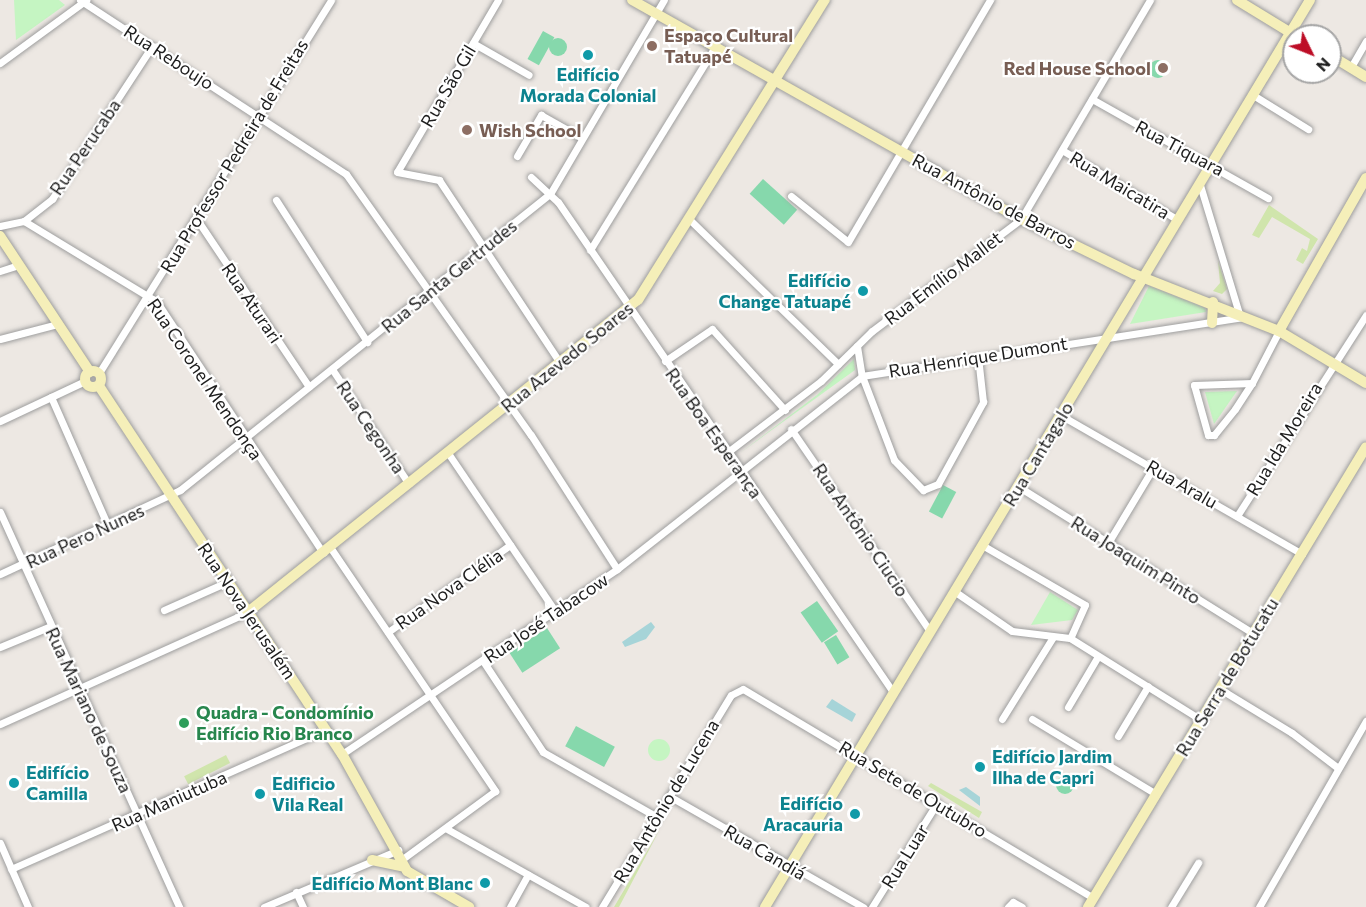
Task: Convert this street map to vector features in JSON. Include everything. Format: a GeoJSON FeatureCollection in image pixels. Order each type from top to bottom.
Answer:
{"type":"FeatureCollection","features":[{"type":"Feature","properties":{"kind":"street","name":"Rua Professor Pedreira de Freitas"},"geometry":{"type":"LineString","coordinates":[[91,376],[150,296],[257,117],[331,0]]}},
{"type":"Feature","properties":{"kind":"street","name":"Rua São Gil"},"geometry":{"type":"LineString","coordinates":[[484,248],[439,180],[397,172],[498,0]]}},
{"type":"Feature","properties":{"kind":"street","name":"Rua Antônio de Barros"},"geometry":{"type":"LineString","coordinates":[[632,0],[1021,219],[1145,276],[1279,331],[1366,382]]}},
{"type":"Feature","properties":{"kind":"street","name":"Rua Santa Gertrudes"},"geometry":{"type":"LineString","coordinates":[[170,496],[246,439],[550,194],[664,0]]}},
{"type":"Feature","properties":{"kind":"street","name":"Rua Azevedo Soares"},"geometry":{"type":"LineString","coordinates":[[248,612],[628,309],[689,219],[825,0]]}},
{"type":"Feature","properties":{"kind":"street"},"geometry":{"type":"LineString","coordinates":[[791,196],[844,244],[902,151],[990,0]]}},
{"type":"Feature","properties":{"kind":"street","name":"Rua Emílio Mallet"},"geometry":{"type":"LineString","coordinates":[[838,364],[857,346],[1021,219],[1150,0]]}},
{"type":"Feature","properties":{"kind":"street"},"geometry":{"type":"LineString","coordinates":[[1237,0],[1282,27]]}},
{"type":"Feature","properties":{"kind":"street","name":"Rua Cantagalo"},"geometry":{"type":"LineString","coordinates":[[1299,24],[1310,0]]}},
{"type":"Feature","properties":{"kind":"street","name":"Rua Reboujo"},"geometry":{"type":"LineString","coordinates":[[83,1],[346,174],[509,404],[617,569]]}},
{"type":"Feature","properties":{"kind":"street"},"geometry":{"type":"LineString","coordinates":[[0,63],[83,1]]}},
{"type":"Feature","properties":{"kind":"street"},"geometry":{"type":"LineString","coordinates":[[1351,67],[1366,41]]}},
{"type":"Feature","properties":{"kind":"street"},"geometry":{"type":"LineString","coordinates":[[472,43],[529,75]]}},
{"type":"Feature","properties":{"kind":"street","name":"Rua Perucaba"},"geometry":{"type":"LineString","coordinates":[[0,226],[24,221],[57,192],[152,46]]}},
{"type":"Feature","properties":{"kind":"street"},"geometry":{"type":"LineString","coordinates":[[590,250],[715,47]]}},
{"type":"Feature","properties":{"kind":"street","name":"Rua Cantagalo"},"geometry":{"type":"LineString","coordinates":[[765,907],[1253,95],[1282,52]]}},
{"type":"Feature","properties":{"kind":"street"},"geometry":{"type":"LineString","coordinates":[[1342,62],[1366,77]]}},
{"type":"Feature","properties":{"kind":"street"},"geometry":{"type":"LineString","coordinates":[[1253,95],[1308,129]]}},
{"type":"Feature","properties":{"kind":"street","name":"Rua Tiquara"},"geometry":{"type":"LineString","coordinates":[[1092,99],[1209,168],[1268,198]]}},
{"type":"Feature","properties":{"kind":"street"},"geometry":{"type":"LineString","coordinates":[[517,156],[542,115],[582,138]]}},
{"type":"Feature","properties":{"kind":"street","name":"Rua Maicatira"},"geometry":{"type":"LineString","coordinates":[[1062,150],[1178,220]]}},
{"type":"Feature","properties":{"kind":"street","name":"Rua Boa Esperança"},"geometry":{"type":"LineString","coordinates":[[531,177],[550,194],[590,250],[628,309],[729,451],[893,692]]}},
{"type":"Feature","properties":{"kind":"street"},"geometry":{"type":"LineString","coordinates":[[1252,383],[1194,385],[1208,435],[1220,429],[1252,383],[1366,178]]}},
{"type":"Feature","properties":{"kind":"street"},"geometry":{"type":"LineString","coordinates":[[1200,185],[1242,315]]}},
{"type":"Feature","properties":{"kind":"street"},"geometry":{"type":"LineString","coordinates":[[276,200],[367,342]]}},
{"type":"Feature","properties":{"kind":"street","name":"Rua Aturari"},"geometry":{"type":"LineString","coordinates":[[196,218],[309,387]]}},
{"type":"Feature","properties":{"kind":"street"},"geometry":{"type":"LineString","coordinates":[[689,219],[838,364],[785,410],[729,451]]}},
{"type":"Feature","properties":{"kind":"street","name":"Rua Coronel Mendonça"},"geometry":{"type":"LineString","coordinates":[[24,221],[150,296],[246,439],[431,694],[495,794],[401,859],[372,860],[264,907]]}},
{"type":"Feature","properties":{"kind":"street"},"geometry":{"type":"LineString","coordinates":[[0,236],[91,376],[0,421]]}},
{"type":"Feature","properties":{"kind":"street"},"geometry":{"type":"LineString","coordinates":[[484,248],[560,363]]}},
{"type":"Feature","properties":{"kind":"street"},"geometry":{"type":"LineString","coordinates":[[0,271],[19,265]]}},
{"type":"Feature","properties":{"kind":"street"},"geometry":{"type":"LineString","coordinates":[[1212,322],[1213,302]]}},
{"type":"Feature","properties":{"kind":"street","name":"Rua Henrique Dumont"},"geometry":{"type":"LineString","coordinates":[[739,468],[862,376],[1110,334],[1212,322],[1242,315]]}},
{"type":"Feature","properties":{"kind":"street","name":"Rua Ida Moreira"},"geometry":{"type":"LineString","coordinates":[[1237,516],[1366,315]]}},
{"type":"Feature","properties":{"kind":"street"},"geometry":{"type":"LineString","coordinates":[[0,339],[57,324]]}},
{"type":"Feature","properties":{"kind":"street"},"geometry":{"type":"LineString","coordinates":[[665,361],[712,329],[785,410]]}},
{"type":"Feature","properties":{"kind":"street"},"geometry":{"type":"LineString","coordinates":[[857,346],[862,376],[894,460],[915,485],[931,490],[983,402],[978,357]]}},
{"type":"Feature","properties":{"kind":"street","name":"Rua Cegonha"},"geometry":{"type":"LineString","coordinates":[[332,369],[409,484]]}},
{"type":"Feature","properties":{"kind":"street","name":"Rua Nova Jerusalém"},"geometry":{"type":"LineString","coordinates":[[91,376],[91,388],[99,386],[342,754],[401,859],[469,907]]}},
{"type":"Feature","properties":{"kind":"street"},"geometry":{"type":"LineString","coordinates":[[51,397],[108,526]]}},
{"type":"Feature","properties":{"kind":"street","name":"Rua Aralu"},"geometry":{"type":"LineString","coordinates":[[1062,416],[1302,554]]}},
{"type":"Feature","properties":{"kind":"street","name":"Rua Antônio Ciucio"},"geometry":{"type":"LineString","coordinates":[[791,429],[930,631]]}},
{"type":"Feature","properties":{"kind":"street","name":"Rua Serra de Botucatu"},"geometry":{"type":"LineString","coordinates":[[1091,902],[1366,447]]}},
{"type":"Feature","properties":{"kind":"street"},"geometry":{"type":"LineString","coordinates":[[448,453],[555,611]]}},
{"type":"Feature","properties":{"kind":"street","name":"Rua José Tabacow"},"geometry":{"type":"LineString","coordinates":[[342,754],[617,569],[739,468]]}},
{"type":"Feature","properties":{"kind":"street"},"geometry":{"type":"LineString","coordinates":[[1108,543],[1153,468]]}},
{"type":"Feature","properties":{"kind":"street","name":"Rua Joaquim Pinto"},"geometry":{"type":"LineString","coordinates":[[1019,487],[1253,633]]}},
{"type":"Feature","properties":{"kind":"street","name":"Rua Pero Nunes"},"geometry":{"type":"LineString","coordinates":[[0,574],[170,496]]}},
{"type":"Feature","properties":{"kind":"street","name":"Rua Mariano de Souza"},"geometry":{"type":"LineString","coordinates":[[0,512],[179,907]]}},
{"type":"Feature","properties":{"kind":"street","name":"Rua Nova Clélia"},"geometry":{"type":"LineString","coordinates":[[388,632],[510,545]]}},
{"type":"Feature","properties":{"kind":"street"},"geometry":{"type":"LineString","coordinates":[[982,545],[1085,605],[1070,638]]}},
{"type":"Feature","properties":{"kind":"street"},"geometry":{"type":"LineString","coordinates":[[164,610],[227,582]]}},
{"type":"Feature","properties":{"kind":"street"},"geometry":{"type":"LineString","coordinates":[[954,591],[1000,626],[1053,637],[1070,638],[1201,720]]}},
{"type":"Feature","properties":{"kind":"street"},"geometry":{"type":"LineString","coordinates":[[0,724],[248,612]]}},
{"type":"Feature","properties":{"kind":"street"},"geometry":{"type":"LineString","coordinates":[[0,647],[51,626]]}},
{"type":"Feature","properties":{"kind":"street"},"geometry":{"type":"LineString","coordinates":[[1002,720],[1053,637]]}},
{"type":"Feature","properties":{"kind":"street"},"geometry":{"type":"LineString","coordinates":[[1068,707],[1098,656]]}},
{"type":"Feature","properties":{"kind":"street"},"geometry":{"type":"LineString","coordinates":[[483,660],[543,752],[657,817]]}},
{"type":"Feature","properties":{"kind":"street"},"geometry":{"type":"LineString","coordinates":[[1118,736],[1148,686]]}},
{"type":"Feature","properties":{"kind":"street"},"geometry":{"type":"LineString","coordinates":[[1220,689],[1292,733],[1338,768]]}},
{"type":"Feature","properties":{"kind":"street","name":"Rua Sete de Outubro"},"geometry":{"type":"LineString","coordinates":[[731,695],[752,692],[937,804],[1091,902]]}},
{"type":"Feature","properties":{"kind":"street","name":"Rua Antônio de Lucena"},"geometry":{"type":"LineString","coordinates":[[602,907],[731,695]]}},
{"type":"Feature","properties":{"kind":"street"},"geometry":{"type":"LineString","coordinates":[[1032,719],[1156,794]]}},
{"type":"Feature","properties":{"kind":"street"},"geometry":{"type":"LineString","coordinates":[[1259,907],[1366,720]]}},
{"type":"Feature","properties":{"kind":"street","name":"Rua Maniutuba"},"geometry":{"type":"LineString","coordinates":[[11,868],[137,816],[326,730]]}},
{"type":"Feature","properties":{"kind":"street","name":"Rua Candiá"},"geometry":{"type":"LineString","coordinates":[[669,796],[863,907]]}},
{"type":"Feature","properties":{"kind":"street","name":"Rua Luar"},"geometry":{"type":"LineString","coordinates":[[872,907],[937,804]]}},
{"type":"Feature","properties":{"kind":"street"},"geometry":{"type":"LineString","coordinates":[[447,829],[585,907]]}},
{"type":"Feature","properties":{"kind":"street"},"geometry":{"type":"LineString","coordinates":[[0,843],[28,907]]}},
{"type":"Feature","properties":{"kind":"street"},"geometry":{"type":"LineString","coordinates":[[372,860],[401,859]]}},
{"type":"Feature","properties":{"kind":"street"},"geometry":{"type":"LineString","coordinates":[[1171,907],[1198,863]]}},
{"type":"Feature","properties":{"kind":"street"},"geometry":{"type":"LineString","coordinates":[[510,907],[528,875]]}},
{"type":"Feature","properties":{"kind":"street"},"geometry":{"type":"LineString","coordinates":[[296,892],[303,907]]}},
{"type":"Feature","properties":{"kind":"street"},"geometry":{"type":"LineString","coordinates":[[1008,907],[1013,902],[1022,907]]}},
{"type":"Feature","properties":{"kind":"green space"},"geometry":{"type":"Polygon","coordinates":[[[14,0],[59,0],[65,5],[16,40],[14,0]]]}},
{"type":"Feature","properties":{"kind":"green space"},"geometry":{"type":"Polygon","coordinates":[[[543,31],[554,37],[539,65],[527,59],[543,31]]]}},
{"type":"Feature","properties":{"kind":"green space"},"geometry":{"type":"Polygon","coordinates":[[[558,38],[564,41],[567,47],[564,53],[558,56],[552,53],[549,47],[552,41],[558,38]]]}},
{"type":"Feature","properties":{"kind":"green space"},"geometry":{"type":"Polygon","coordinates":[[[1158,60],[1165,62],[1167,69],[1165,76],[1158,78],[1151,76],[1149,69],[1151,62],[1158,60]]]}},
{"type":"Feature","properties":{"kind":"green space"},"geometry":{"type":"Polygon","coordinates":[[[763,179],[797,210],[784,225],[750,194],[763,179]]]}},
{"type":"Feature","properties":{"kind":"green space"},"geometry":{"type":"Polygon","coordinates":[[[1269,205],[1318,239],[1303,264],[1296,260],[1302,248],[1307,251],[1310,239],[1272,217],[1259,238],[1252,235],[1269,205]]]}},
{"type":"Feature","properties":{"kind":"green space"},"geometry":{"type":"Polygon","coordinates":[[[1218,261],[1227,289],[1222,294],[1213,291],[1220,283],[1218,261]]]}},
{"type":"Feature","properties":{"kind":"green space"},"geometry":{"type":"Polygon","coordinates":[[[1149,286],[1205,308],[1206,312],[1130,324],[1149,286]]]}},
{"type":"Feature","properties":{"kind":"green space"},"geometry":{"type":"Polygon","coordinates":[[[854,359],[855,370],[740,453],[817,395],[854,359]]]}},
{"type":"Feature","properties":{"kind":"green space"},"geometry":{"type":"Polygon","coordinates":[[[1237,391],[1214,424],[1205,392],[1237,391]]]}},
{"type":"Feature","properties":{"kind":"green space"},"geometry":{"type":"Polygon","coordinates":[[[943,485],[956,492],[942,519],[929,511],[943,485]]]}},
{"type":"Feature","properties":{"kind":"green space"},"geometry":{"type":"Polygon","coordinates":[[[1050,592],[1078,610],[1072,620],[1031,625],[1050,592]]]}},
{"type":"Feature","properties":{"kind":"green space"},"geometry":{"type":"Polygon","coordinates":[[[817,601],[838,631],[822,643],[801,612],[817,601]]]}},
{"type":"Feature","properties":{"kind":"green space"},"geometry":{"type":"Polygon","coordinates":[[[547,628],[560,648],[522,673],[509,653],[547,628]]]}},
{"type":"Feature","properties":{"kind":"green space"},"geometry":{"type":"Polygon","coordinates":[[[836,635],[849,657],[837,664],[824,642],[836,635]]]}},
{"type":"Feature","properties":{"kind":"green space"},"geometry":{"type":"Polygon","coordinates":[[[576,726],[615,747],[604,767],[565,746],[576,726]]]}},
{"type":"Feature","properties":{"kind":"green space"},"geometry":{"type":"Polygon","coordinates":[[[655,739],[663,739],[670,746],[670,754],[663,761],[655,761],[648,754],[648,746],[655,739]]]}},
{"type":"Feature","properties":{"kind":"green space"},"geometry":{"type":"Polygon","coordinates":[[[226,755],[230,763],[188,784],[184,776],[226,755]]]}},
{"type":"Feature","properties":{"kind":"green space"},"geometry":{"type":"Polygon","coordinates":[[[1065,776],[1071,779],[1074,785],[1071,791],[1065,794],[1059,791],[1056,785],[1059,779],[1065,776]]]}},
{"type":"Feature","properties":{"kind":"green space"},"geometry":{"type":"Polygon","coordinates":[[[931,783],[982,812],[979,818],[928,786],[931,783]]]}},
{"type":"Feature","properties":{"kind":"green space"},"geometry":{"type":"Polygon","coordinates":[[[660,829],[619,907],[614,907],[646,853],[660,829]]]}},
{"type":"Feature","properties":{"kind":"water"},"geometry":{"type":"Polygon","coordinates":[[[651,622],[655,627],[646,639],[625,647],[622,642],[651,622]]]}},
{"type":"Feature","properties":{"kind":"water"},"geometry":{"type":"Polygon","coordinates":[[[832,699],[856,714],[852,722],[826,707],[832,699]]]}},
{"type":"Feature","properties":{"kind":"water"},"geometry":{"type":"Polygon","coordinates":[[[966,787],[980,797],[980,806],[959,790],[966,787]]]}},
{"type":"Feature","properties":{"kind":"place","name":"Espaço Cultural Tatuapé"},"geometry":{"type":"Point","coordinates":[652,46]}},
{"type":"Feature","properties":{"kind":"place","name":"Edifício Morada Colonial"},"geometry":{"type":"Point","coordinates":[588,55]}},
{"type":"Feature","properties":{"kind":"place","name":"Red House School"},"geometry":{"type":"Point","coordinates":[1163,68]}},
{"type":"Feature","properties":{"kind":"place","name":"Wish School"},"geometry":{"type":"Point","coordinates":[467,130]}},
{"type":"Feature","properties":{"kind":"place","name":"Edifício Change Tatuapé"},"geometry":{"type":"Point","coordinates":[863,291]}},
{"type":"Feature","properties":{"kind":"place","name":"Quadra - Condomínio Edifício Rio Branco"},"geometry":{"type":"Point","coordinates":[184,723]}},
{"type":"Feature","properties":{"kind":"place","name":"Edifício Jardim Ilha de Capri"},"geometry":{"type":"Point","coordinates":[980,767]}},
{"type":"Feature","properties":{"kind":"place","name":"Edifício Camilla"},"geometry":{"type":"Point","coordinates":[14,783]}},
{"type":"Feature","properties":{"kind":"place","name":"Edificio Vila Real"},"geometry":{"type":"Point","coordinates":[260,794]}},
{"type":"Feature","properties":{"kind":"place","name":"Edifício Aracauria"},"geometry":{"type":"Point","coordinates":[855,814]}},
{"type":"Feature","properties":{"kind":"place","name":"Edifício Mont Blanc"},"geometry":{"type":"Point","coordinates":[485,883]}}]}
